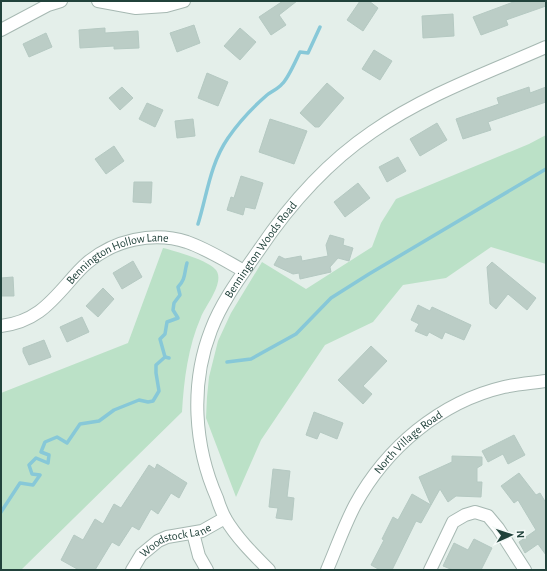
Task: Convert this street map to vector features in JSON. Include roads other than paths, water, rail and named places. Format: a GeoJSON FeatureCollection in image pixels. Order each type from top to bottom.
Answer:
{"type":"FeatureCollection","features":[{"type":"Feature","properties":{"kind":"street"},"geometry":{"type":"LineString","coordinates":[[1,30],[48,4],[61,1]]}},
{"type":"Feature","properties":{"kind":"street"},"geometry":{"type":"LineString","coordinates":[[98,1],[136,8],[166,6],[184,1]]}},
{"type":"Feature","properties":{"kind":"street","name":"Bennington Woods Road"},"geometry":{"type":"LineString","coordinates":[[269,570],[253,554],[225,518],[205,468],[200,443],[197,420],[197,397],[200,372],[211,330],[231,290],[292,204],[319,175],[371,132],[432,96],[546,47]]}},
{"type":"Feature","properties":{"kind":"street","name":"Bennington Hollow Lane"},"geometry":{"type":"LineString","coordinates":[[1,326],[11,325],[38,313],[50,304],[86,263],[116,245],[132,240],[150,237],[168,238],[186,242],[199,247],[244,271]]}},
{"type":"Feature","properties":{"kind":"street","name":"North Village Road"},"geometry":{"type":"LineString","coordinates":[[327,570],[354,507],[366,486],[397,447],[417,430],[458,404],[504,387],[546,381]]}},
{"type":"Feature","properties":{"kind":"street"},"geometry":{"type":"LineString","coordinates":[[430,570],[453,522],[465,515],[475,512],[488,516],[525,570]]}},
{"type":"Feature","properties":{"kind":"street","name":"Woodstock Lane"},"geometry":{"type":"LineString","coordinates":[[132,570],[141,555],[158,541],[167,537],[202,531],[212,527],[225,518]]}},
{"type":"Feature","properties":{"kind":"street"},"geometry":{"type":"LineString","coordinates":[[192,533],[199,556],[207,570]]}},
{"type":"Feature","properties":{"kind":"waterway"},"geometry":{"type":"LineString","coordinates":[[198,224],[213,169],[228,138],[251,110],[284,82],[300,52],[308,53],[320,27]]}},
{"type":"Feature","properties":{"kind":"waterway"},"geometry":{"type":"LineString","coordinates":[[227,362],[251,359],[296,334],[331,298],[546,169]]}},
{"type":"Feature","properties":{"kind":"waterway"},"geometry":{"type":"LineString","coordinates":[[165,357],[160,339],[165,334],[167,322],[178,318],[173,310],[174,303],[180,295],[178,287],[184,279],[187,263]]}},
{"type":"Feature","properties":{"kind":"waterway"},"geometry":{"type":"LineString","coordinates":[[1,512],[20,483],[33,485],[40,475],[32,474],[29,465],[36,458],[48,463],[49,455],[41,452],[45,442],[57,437],[67,443],[80,424],[99,421],[114,410],[139,400],[148,402],[153,401],[159,391],[156,365],[165,357],[169,358]]}}]}
